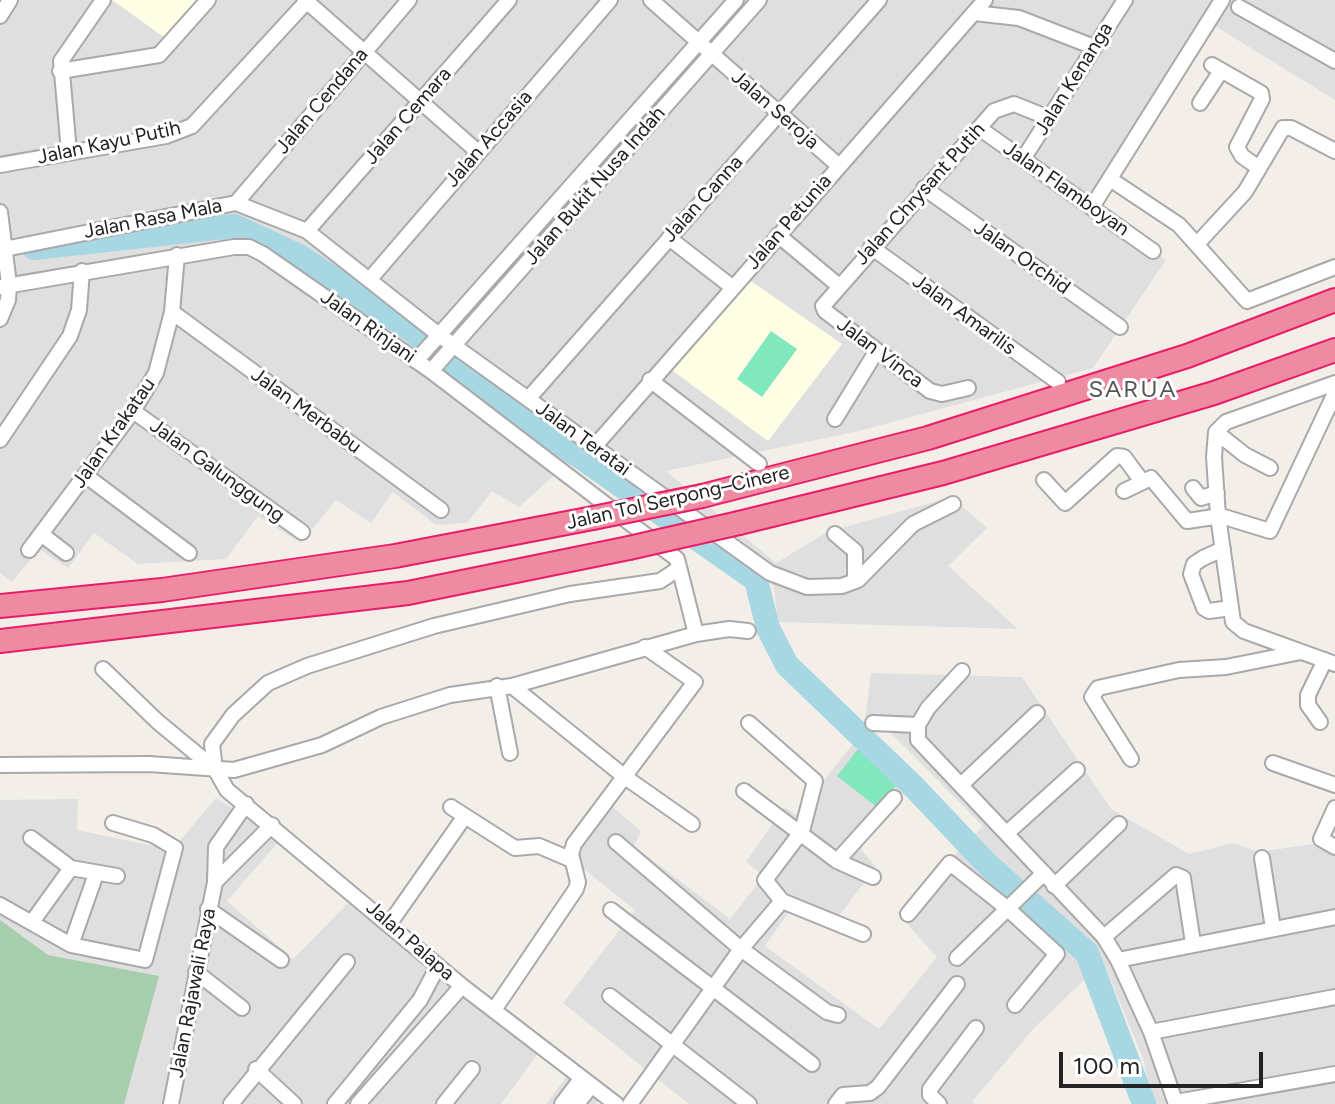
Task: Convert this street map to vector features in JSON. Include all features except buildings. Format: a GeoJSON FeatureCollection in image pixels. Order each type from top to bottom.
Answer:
{"type":"FeatureCollection","features":[{"type":"Feature","properties":{"kind":"highway","name":"Jalan Tol Serpong–Cinere"},"geometry":{"type":"LineString","coordinates":[[0,606],[162,590],[395,556],[702,496],[928,438],[1187,356],[1335,300]]}},
{"type":"Feature","properties":{"kind":"highway","name":"Jalan Tol Serpong–Cinere"},"geometry":{"type":"LineString","coordinates":[[0,641],[408,593],[629,548],[943,473],[1214,393],[1335,350]]}},
{"type":"Feature","properties":{"kind":"street"},"geometry":{"type":"LineString","coordinates":[[0,16],[10,0]]}},
{"type":"Feature","properties":{"kind":"street"},"geometry":{"type":"LineString","coordinates":[[69,152],[60,71],[64,52],[103,0]]}},
{"type":"Feature","properties":{"kind":"street"},"geometry":{"type":"LineString","coordinates":[[60,71],[159,55],[208,0]]}},
{"type":"Feature","properties":{"kind":"street"},"geometry":{"type":"LineString","coordinates":[[307,0],[478,152]]}},
{"type":"Feature","properties":{"kind":"street","name":"Jalan Kayu Putih"},"geometry":{"type":"LineString","coordinates":[[0,165],[166,136],[192,126],[307,0]]}},
{"type":"Feature","properties":{"kind":"street","name":"Jalan Cendana"},"geometry":{"type":"LineString","coordinates":[[236,203],[409,0]]}},
{"type":"Feature","properties":{"kind":"street","name":"Jalan Cemara"},"geometry":{"type":"LineString","coordinates":[[307,231],[509,0]]}},
{"type":"Feature","properties":{"kind":"street","name":"Jalan Accasia"},"geometry":{"type":"LineString","coordinates":[[370,279],[610,0]]}},
{"type":"Feature","properties":{"kind":"street","name":"Jalan Seroja"},"geometry":{"type":"LineString","coordinates":[[651,0],[839,166]]}},
{"type":"Feature","properties":{"kind":"street","name":"Jalan Bukit Nusa Indah"},"geometry":{"type":"LineString","coordinates":[[417,360],[736,0]]}},
{"type":"Feature","properties":{"kind":"street","name":"Jalan Bukit Nusa Indah"},"geometry":{"type":"LineString","coordinates":[[432,370],[759,0]]}},
{"type":"Feature","properties":{"kind":"street","name":"Jalan Canna"},"geometry":{"type":"LineString","coordinates":[[528,399],[879,0]]}},
{"type":"Feature","properties":{"kind":"street","name":"Jalan Petunia"},"geometry":{"type":"LineString","coordinates":[[594,447],[985,0]]}},
{"type":"Feature","properties":{"kind":"street","name":"Jalan Kenanga"},"geometry":{"type":"LineString","coordinates":[[1023,159],[1125,0]]}},
{"type":"Feature","properties":{"kind":"street"},"geometry":{"type":"LineString","coordinates":[[1092,207],[1222,0]]}},
{"type":"Feature","properties":{"kind":"street"},"geometry":{"type":"LineString","coordinates":[[1239,7],[1335,61]]}},
{"type":"Feature","properties":{"kind":"street"},"geometry":{"type":"LineString","coordinates":[[974,13],[1029,21],[1094,47]]}},
{"type":"Feature","properties":{"kind":"street"},"geometry":{"type":"LineString","coordinates":[[1200,103],[1216,68],[1261,93],[1262,99],[1237,147],[1242,156],[1259,168]]}},
{"type":"Feature","properties":{"kind":"street","name":"Jalan Chrysant Putih"},"geometry":{"type":"LineString","coordinates":[[839,286],[994,111],[1014,104],[1049,118]]}},
{"type":"Feature","properties":{"kind":"street"},"geometry":{"type":"LineString","coordinates":[[1197,244],[1237,202],[1285,127],[1335,151]]}},
{"type":"Feature","properties":{"kind":"street","name":"Jalan Flamboyan"},"geometry":{"type":"LineString","coordinates":[[979,128],[1153,251]]}},
{"type":"Feature","properties":{"kind":"street"},"geometry":{"type":"LineString","coordinates":[[1110,179],[1156,207],[1197,244],[1247,301],[1335,267]]}},
{"type":"Feature","properties":{"kind":"street","name":"Jalan Orchid"},"geometry":{"type":"LineString","coordinates":[[924,188],[1120,327]]}},
{"type":"Feature","properties":{"kind":"street","name":"Jalan Rasa Mala"},"geometry":{"type":"LineString","coordinates":[[3,250],[236,203],[307,231],[453,348]]}},
{"type":"Feature","properties":{"kind":"street"},"geometry":{"type":"LineString","coordinates":[[0,212],[8,300],[0,319]]}},
{"type":"Feature","properties":{"kind":"street"},"geometry":{"type":"LineString","coordinates":[[778,235],[839,286]]}},
{"type":"Feature","properties":{"kind":"street"},"geometry":{"type":"LineString","coordinates":[[669,238],[732,287]]}},
{"type":"Feature","properties":{"kind":"street","name":"Jalan Rinjani"},"geometry":{"type":"LineString","coordinates":[[6,282],[249,247],[432,370],[677,559],[678,569]]}},
{"type":"Feature","properties":{"kind":"street","name":"Jalan Amarilis"},"geometry":{"type":"LineString","coordinates":[[871,247],[1058,382]]}},
{"type":"Feature","properties":{"kind":"street","name":"Jalan Krakatau"},"geometry":{"type":"LineString","coordinates":[[29,550],[133,411],[156,373],[172,312],[177,255]]}},
{"type":"Feature","properties":{"kind":"street"},"geometry":{"type":"LineString","coordinates":[[0,440],[70,336],[79,310],[82,271]]}},
{"type":"Feature","properties":{"kind":"street","name":"Jalan Vinca"},"geometry":{"type":"LineString","coordinates":[[839,286],[822,309],[876,352],[936,394],[968,388]]}},
{"type":"Feature","properties":{"kind":"street","name":"Jalan Merbabu"},"geometry":{"type":"LineString","coordinates":[[172,312],[441,510]]}},
{"type":"Feature","properties":{"kind":"street","name":"Jalan Teratai"},"geometry":{"type":"LineString","coordinates":[[453,348],[779,578],[820,588],[855,581]]}},
{"type":"Feature","properties":{"kind":"street"},"geometry":{"type":"LineString","coordinates":[[835,419],[876,352]]}},
{"type":"Feature","properties":{"kind":"street"},"geometry":{"type":"LineString","coordinates":[[650,380],[759,464]]}},
{"type":"Feature","properties":{"kind":"street"},"geometry":{"type":"LineString","coordinates":[[1320,722],[1308,705],[1308,695],[1330,662],[1236,627],[1218,516],[1216,432],[1226,422],[1333,388]]}},
{"type":"Feature","properties":{"kind":"street"},"geometry":{"type":"LineString","coordinates":[[1124,491],[1141,480],[1151,478],[1187,521],[1218,516],[1270,531],[1333,388]]}},
{"type":"Feature","properties":{"kind":"street","name":"Jalan Galunggung"},"geometry":{"type":"LineString","coordinates":[[133,411],[302,532]]}},
{"type":"Feature","properties":{"kind":"street"},"geometry":{"type":"LineString","coordinates":[[1216,432],[1245,455],[1270,468]]}},
{"type":"Feature","properties":{"kind":"street"},"geometry":{"type":"LineString","coordinates":[[1044,480],[1065,503],[1117,456],[1124,457],[1141,480]]}},
{"type":"Feature","properties":{"kind":"street"},"geometry":{"type":"LineString","coordinates":[[85,475],[189,553]]}},
{"type":"Feature","properties":{"kind":"street"},"geometry":{"type":"LineString","coordinates":[[1193,488],[1201,498],[1217,493]]}},
{"type":"Feature","properties":{"kind":"street"},"geometry":{"type":"LineString","coordinates":[[855,581],[869,572],[913,524],[953,504]]}},
{"type":"Feature","properties":{"kind":"street"},"geometry":{"type":"LineString","coordinates":[[41,534],[66,553]]}},
{"type":"Feature","properties":{"kind":"street"},"geometry":{"type":"LineString","coordinates":[[835,534],[855,551],[855,581]]}},
{"type":"Feature","properties":{"kind":"street"},"geometry":{"type":"LineString","coordinates":[[1223,549],[1194,564],[1191,574],[1204,608],[1209,611],[1231,608]]}},
{"type":"Feature","properties":{"kind":"street"},"geometry":{"type":"LineString","coordinates":[[215,769],[212,744],[233,715],[268,683],[307,666],[434,626],[556,597],[660,581],[678,569],[696,634]]}},
{"type":"Feature","properties":{"kind":"street"},"geometry":{"type":"LineString","coordinates":[[0,765],[149,764],[234,770],[322,745],[381,717],[450,695],[504,686],[696,634],[729,629],[748,631]]}},
{"type":"Feature","properties":{"kind":"street"},"geometry":{"type":"LineString","coordinates":[[494,1010],[576,889],[578,882],[572,860],[574,844],[695,682],[645,647]]}},
{"type":"Feature","properties":{"kind":"street"},"geometry":{"type":"LineString","coordinates":[[1131,759],[1092,697],[1098,688],[1179,670],[1226,667],[1301,652]]}},
{"type":"Feature","properties":{"kind":"street","name":"Jalan Palapa"},"geometry":{"type":"LineString","coordinates":[[103,669],[158,722],[215,769],[227,790],[462,986],[616,1104]]}},
{"type":"Feature","properties":{"kind":"street"},"geometry":{"type":"LineString","coordinates":[[962,671],[928,708],[918,725],[918,740],[1007,833],[1039,878],[1054,886],[1104,937],[1151,1032],[1176,1103],[1335,1074]]}},
{"type":"Feature","properties":{"kind":"street"},"geometry":{"type":"LineString","coordinates":[[504,686],[510,753]]}},
{"type":"Feature","properties":{"kind":"street"},"geometry":{"type":"LineString","coordinates":[[504,686],[692,824]]}},
{"type":"Feature","properties":{"kind":"street"},"geometry":{"type":"LineString","coordinates":[[961,785],[1037,713]]}},
{"type":"Feature","properties":{"kind":"street"},"geometry":{"type":"LineString","coordinates":[[749,723],[815,780],[802,831],[765,880],[782,901],[863,934]]}},
{"type":"Feature","properties":{"kind":"street"},"geometry":{"type":"LineString","coordinates":[[873,723],[918,725]]}},
{"type":"Feature","properties":{"kind":"street"},"geometry":{"type":"LineString","coordinates":[[1273,763],[1335,785]]}},
{"type":"Feature","properties":{"kind":"street"},"geometry":{"type":"LineString","coordinates":[[1007,833],[1077,770]]}},
{"type":"Feature","properties":{"kind":"street"},"geometry":{"type":"LineString","coordinates":[[744,791],[802,831],[837,861],[873,877]]}},
{"type":"Feature","properties":{"kind":"street"},"geometry":{"type":"LineString","coordinates":[[837,861],[894,798]]}},
{"type":"Feature","properties":{"kind":"street","name":"Jalan Rajawali Raya"},"geometry":{"type":"LineString","coordinates":[[171,1104],[215,882],[218,841],[246,804]]}},
{"type":"Feature","properties":{"kind":"street"},"geometry":{"type":"LineString","coordinates":[[451,807],[515,848],[539,846],[572,860]]}},
{"type":"Feature","properties":{"kind":"street"},"geometry":{"type":"LineString","coordinates":[[1335,808],[1321,839],[1335,847]]}},
{"type":"Feature","properties":{"kind":"street"},"geometry":{"type":"LineString","coordinates":[[390,923],[465,816]]}},
{"type":"Feature","properties":{"kind":"street"},"geometry":{"type":"LineString","coordinates":[[0,905],[71,945],[147,959],[175,848],[153,835],[113,823]]}},
{"type":"Feature","properties":{"kind":"street"},"geometry":{"type":"LineString","coordinates":[[1054,886],[1119,824]]}},
{"type":"Feature","properties":{"kind":"street","name":"Jalan Rajawali Raya"},"geometry":{"type":"LineString","coordinates":[[215,882],[272,825]]}},
{"type":"Feature","properties":{"kind":"street"},"geometry":{"type":"LineString","coordinates":[[31,838],[71,868],[117,876]]}},
{"type":"Feature","properties":{"kind":"street"},"geometry":{"type":"LineString","coordinates":[[616,842],[741,949],[827,1012],[838,1015]]}},
{"type":"Feature","properties":{"kind":"street"},"geometry":{"type":"LineString","coordinates":[[216,857],[231,866]]}},
{"type":"Feature","properties":{"kind":"street"},"geometry":{"type":"LineString","coordinates":[[1262,858],[1273,928]]}},
{"type":"Feature","properties":{"kind":"street"},"geometry":{"type":"LineString","coordinates":[[908,914],[950,863],[1013,905],[1057,954],[1015,1005]]}},
{"type":"Feature","properties":{"kind":"street"},"geometry":{"type":"LineString","coordinates":[[32,922],[71,868]]}},
{"type":"Feature","properties":{"kind":"street"},"geometry":{"type":"LineString","coordinates":[[71,945],[96,874]]}},
{"type":"Feature","properties":{"kind":"street"},"geometry":{"type":"LineString","coordinates":[[1104,937],[1176,875],[1183,878],[1193,943]]}},
{"type":"Feature","properties":{"kind":"street"},"geometry":{"type":"LineString","coordinates":[[957,958],[1039,878]]}},
{"type":"Feature","properties":{"kind":"street"},"geometry":{"type":"LineString","coordinates":[[630,1104],[741,949],[782,901]]}},
{"type":"Feature","properties":{"kind":"street"},"geometry":{"type":"LineString","coordinates":[[208,909],[281,960]]}},
{"type":"Feature","properties":{"kind":"street"},"geometry":{"type":"LineString","coordinates":[[611,910],[812,1064]]}},
{"type":"Feature","properties":{"kind":"street"},"geometry":{"type":"LineString","coordinates":[[1118,960],[1335,917]]}},
{"type":"Feature","properties":{"kind":"street"},"geometry":{"type":"LineString","coordinates":[[231,1104],[256,1069],[347,962]]}},
{"type":"Feature","properties":{"kind":"street"},"geometry":{"type":"LineString","coordinates":[[335,1104],[424,995],[438,966]]}},
{"type":"Feature","properties":{"kind":"street"},"geometry":{"type":"LineString","coordinates":[[196,972],[242,1008]]}},
{"type":"Feature","properties":{"kind":"street"},"geometry":{"type":"LineString","coordinates":[[836,1104],[843,1095],[870,1093],[878,1087],[957,984]]}},
{"type":"Feature","properties":{"kind":"street"},"geometry":{"type":"LineString","coordinates":[[358,1104],[462,986]]}},
{"type":"Feature","properties":{"kind":"street"},"geometry":{"type":"LineString","coordinates":[[424,995],[440,1008]]}},
{"type":"Feature","properties":{"kind":"street"},"geometry":{"type":"LineString","coordinates":[[610,996],[749,1104]]}},
{"type":"Feature","properties":{"kind":"street"},"geometry":{"type":"LineString","coordinates":[[1151,1032],[1335,997]]}},
{"type":"Feature","properties":{"kind":"street"},"geometry":{"type":"LineString","coordinates":[[939,1104],[930,1095],[930,1089],[976,1028]]}},
{"type":"Feature","properties":{"kind":"street"},"geometry":{"type":"LineString","coordinates":[[256,1069],[294,1104]]}},
{"type":"Feature","properties":{"kind":"street"},"geometry":{"type":"LineString","coordinates":[[444,1104],[472,1069]]}},
{"type":"Feature","properties":{"kind":"street"},"geometry":{"type":"LineString","coordinates":[[562,1104],[586,1082]]}},
{"type":"Feature","properties":{"kind":"street"},"geometry":{"type":"LineString","coordinates":[[577,1104],[586,1082]]}},
{"type":"Feature","properties":{"kind":"shaded area"},"geometry":{"type":"Polygon","coordinates":[[[0,0],[1335,0],[1335,100],[1215,26],[1099,211],[1166,260],[1093,368],[855,432],[666,471],[776,563],[827,532],[952,497],[987,528],[948,566],[1018,629],[778,622],[774,587],[741,554],[578,454],[519,507],[492,491],[467,523],[436,525],[393,492],[371,523],[336,500],[301,543],[258,516],[226,559],[138,564],[94,533],[68,568],[39,549],[12,582],[0,573],[0,0]]]}},
{"type":"Feature","properties":{"kind":"shaded area"},"geometry":{"type":"Polygon","coordinates":[[[112,0],[203,0],[168,40],[112,0]]]}},
{"type":"Feature","properties":{"kind":"shaded area"},"geometry":{"type":"Polygon","coordinates":[[[748,279],[842,344],[768,441],[669,368],[748,279]]]}},
{"type":"Feature","properties":{"kind":"shaded area"},"geometry":{"type":"Polygon","coordinates":[[[871,673],[1022,677],[1111,809],[1189,854],[1233,843],[1259,852],[1312,844],[1335,856],[1335,1104],[1153,1104],[1143,1058],[1103,962],[1034,1028],[972,1102],[975,1104],[689,1104],[563,1003],[635,910],[570,858],[610,805],[641,831],[634,846],[730,919],[764,876],[746,862],[784,807],[796,815],[856,740],[876,740],[913,783],[855,842],[876,867],[830,928],[793,906],[765,946],[879,1029],[937,957],[897,913],[983,826],[888,730],[864,727],[871,673]]]}},
{"type":"Feature","properties":{"kind":"shaded area"},"geometry":{"type":"Polygon","coordinates":[[[216,798],[282,838],[227,901],[293,959],[349,902],[539,1052],[501,1104],[0,1104],[0,800],[78,799],[77,830],[172,850],[216,798]]]}},
{"type":"Feature","properties":{"kind":"shaded area"},"geometry":{"type":"Polygon","coordinates":[[[568,1075],[599,1100],[596,1104],[546,1104],[568,1075]]]}},
{"type":"Feature","properties":{"kind":"green space"},"geometry":{"type":"Polygon","coordinates":[[[771,331],[797,349],[762,397],[737,379],[771,331]]]}},
{"type":"Feature","properties":{"kind":"green space"},"geometry":{"type":"Polygon","coordinates":[[[858,749],[899,782],[878,808],[837,776],[858,749]]]}},
{"type":"Feature","properties":{"kind":"green space"},"geometry":{"type":"Polygon","coordinates":[[[0,920],[48,955],[159,976],[124,1104],[0,1104],[0,920]]]}},
{"type":"Feature","properties":{"kind":"waterway"},"geometry":{"type":"LineString","coordinates":[[34,248],[234,226],[301,257],[414,332],[517,413],[756,580],[768,628],[787,665],[914,787],[988,865],[1087,953],[1144,1104]]}},
{"type":"Feature","properties":{"kind":"district","name":"SARUA"},"geometry":{"type":"Point","coordinates":[1133,390]}}]}
